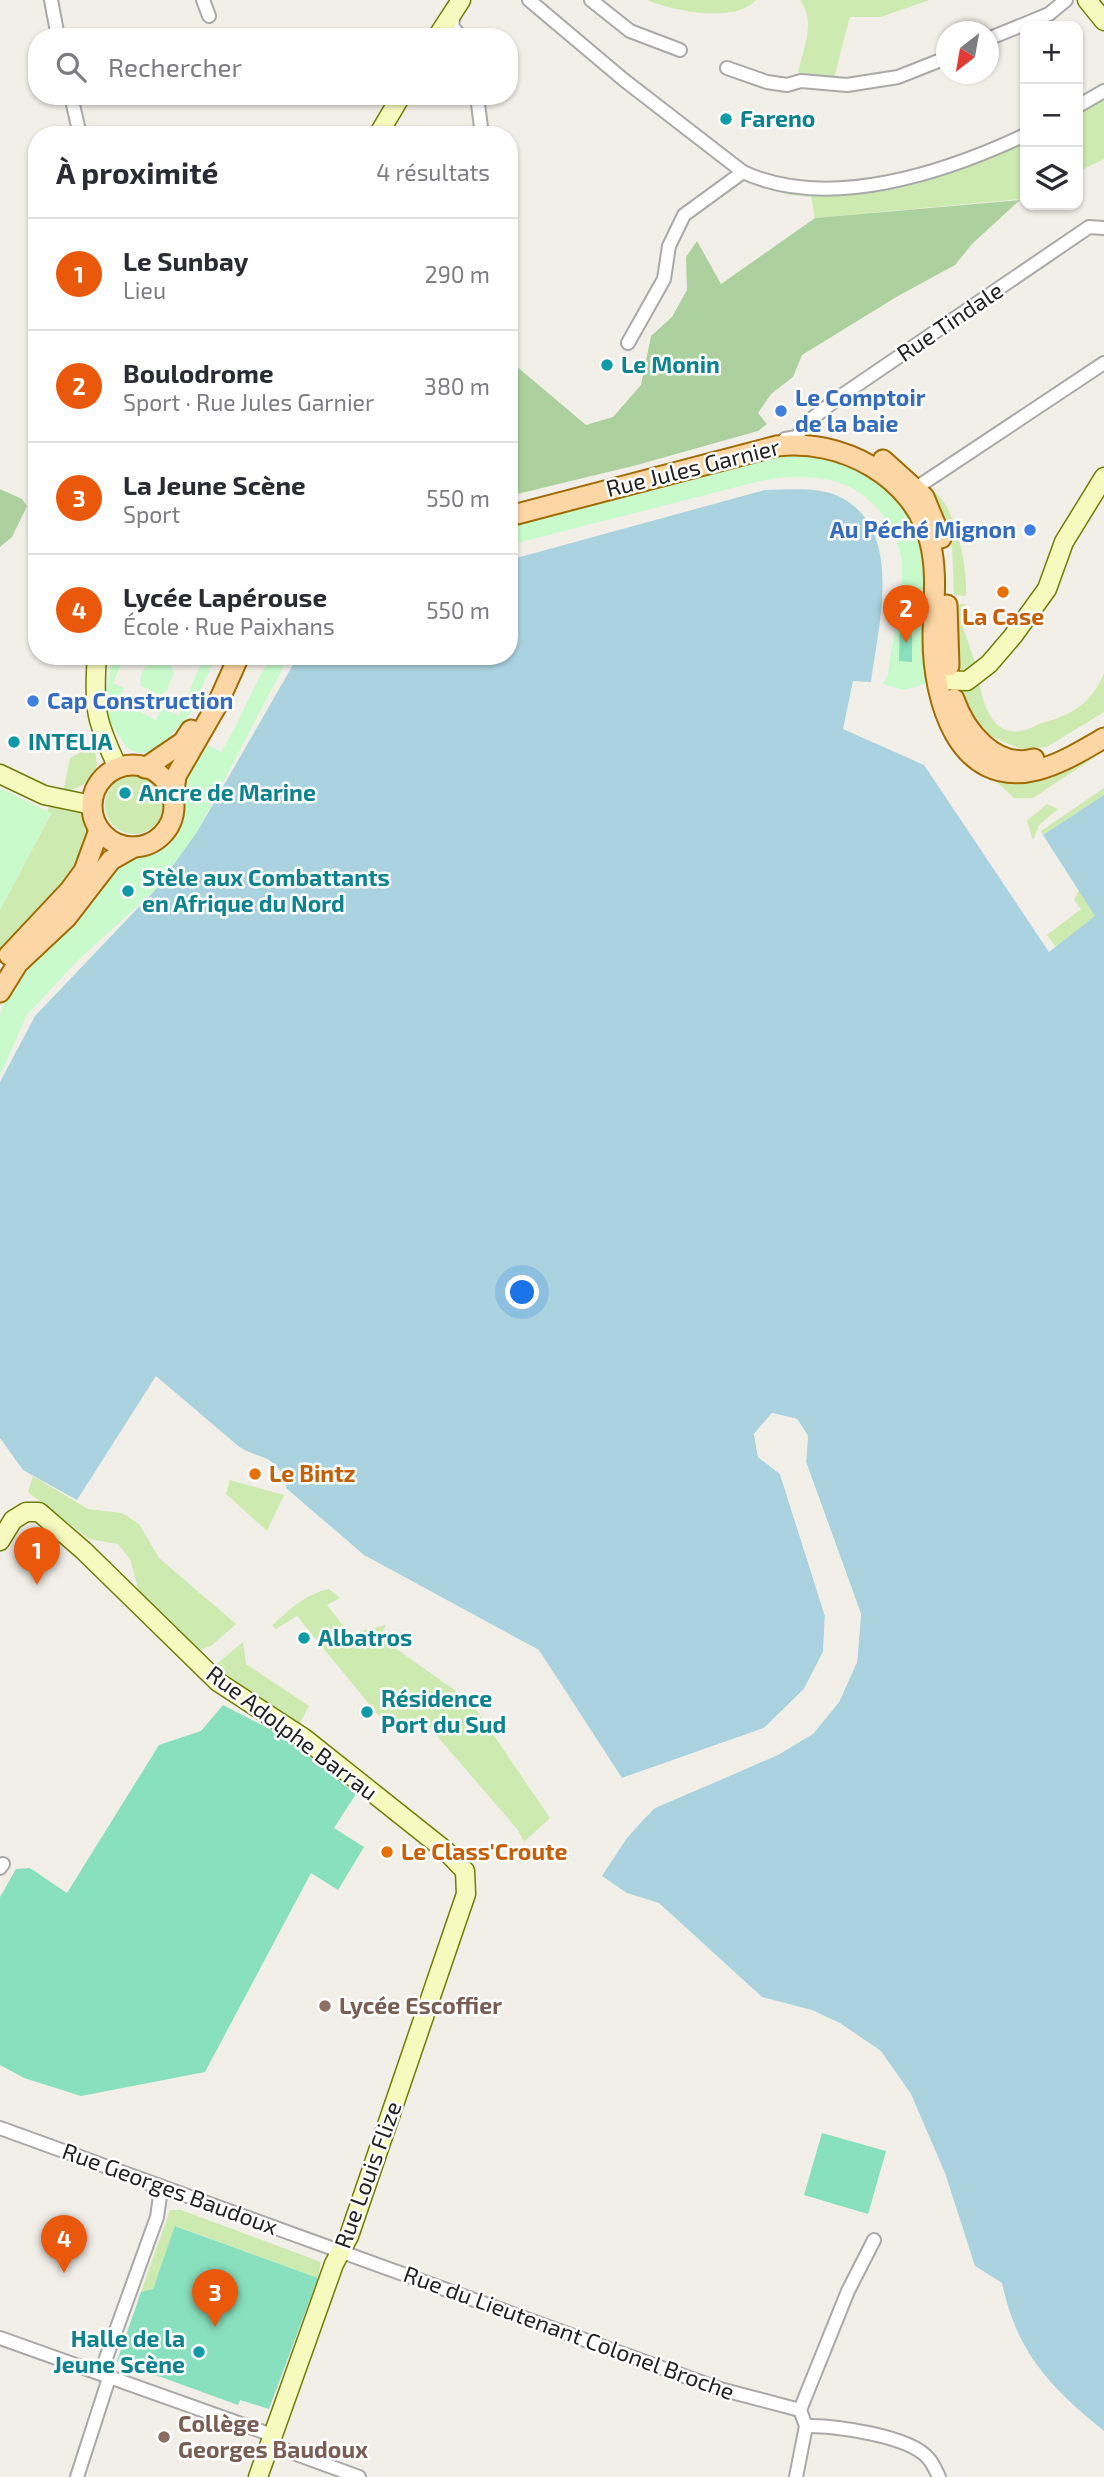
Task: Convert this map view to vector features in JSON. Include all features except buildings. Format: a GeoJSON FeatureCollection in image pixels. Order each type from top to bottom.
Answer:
{"type":"FeatureCollection","features":[{"type":"Feature","properties":{"kind":"main road","name":"Rue Jules Garnier"},"geometry":{"type":"LineString","coordinates":[[518,502],[778,432],[803,430],[860,447],[891,465],[916,488],[934,516],[945,549],[944,681],[947,722],[961,746],[993,769],[1035,771],[1064,761],[1104,738]]}},
{"type":"Feature","properties":{"kind":"main road","name":"Rue Jules Garnier"},"geometry":{"type":"LineString","coordinates":[[518,514],[759,450],[802,443],[838,450],[880,471],[905,497],[924,525],[935,570],[933,636],[944,681]]}},
{"type":"Feature","properties":{"kind":"main road"},"geometry":{"type":"LineString","coordinates":[[145,768],[183,742],[206,705],[222,665]]}},
{"type":"Feature","properties":{"kind":"main road"},"geometry":{"type":"LineString","coordinates":[[173,800],[164,780],[145,768],[118,768],[99,783],[92,805],[99,830],[108,839],[134,847],[145,846],[164,833],[173,811],[176,776],[217,705],[235,665]]}},
{"type":"Feature","properties":{"kind":"main road"},"geometry":{"type":"LineString","coordinates":[[944,681],[952,710],[962,732],[1010,758],[1029,761],[1053,753],[1104,722]]}},
{"type":"Feature","properties":{"kind":"main road"},"geometry":{"type":"LineString","coordinates":[[0,968],[11,952],[70,890],[84,871],[99,830]]}},
{"type":"Feature","properties":{"kind":"main road"},"geometry":{"type":"LineString","coordinates":[[0,992],[18,964],[66,917],[111,860],[134,847]]}},
{"type":"Feature","properties":{"kind":"street"},"geometry":{"type":"LineString","coordinates":[[51,0],[56,28]]}},
{"type":"Feature","properties":{"kind":"street"},"geometry":{"type":"LineString","coordinates":[[204,0],[209,16]]}},
{"type":"Feature","properties":{"kind":"street"},"geometry":{"type":"LineString","coordinates":[[591,0],[630,31],[680,50]]}},
{"type":"Feature","properties":{"kind":"street"},"geometry":{"type":"LineString","coordinates":[[999,34],[1049,14],[1066,0]]}},
{"type":"Feature","properties":{"kind":"street"},"geometry":{"type":"LineString","coordinates":[[1087,0],[1104,20]]}},
{"type":"Feature","properties":{"kind":"street"},"geometry":{"type":"LineString","coordinates":[[536,2],[624,80],[743,172],[758,178],[842,188],[884,184],[962,163],[1020,137]]}},
{"type":"Feature","properties":{"kind":"street"},"geometry":{"type":"LineString","coordinates":[[443,28],[458,4]]}},
{"type":"Feature","properties":{"kind":"street"},"geometry":{"type":"LineString","coordinates":[[454,28],[458,4]]}},
{"type":"Feature","properties":{"kind":"street"},"geometry":{"type":"LineString","coordinates":[[727,68],[767,82],[788,85],[801,81],[846,85],[898,77],[936,62]]}},
{"type":"Feature","properties":{"kind":"street"},"geometry":{"type":"LineString","coordinates":[[1083,103],[1104,91]]}},
{"type":"Feature","properties":{"kind":"street"},"geometry":{"type":"LineString","coordinates":[[73,105],[78,126]]}},
{"type":"Feature","properties":{"kind":"street"},"geometry":{"type":"LineString","coordinates":[[383,126],[396,105]]}},
{"type":"Feature","properties":{"kind":"street"},"geometry":{"type":"LineString","coordinates":[[478,105],[481,126]]}},
{"type":"Feature","properties":{"kind":"street"},"geometry":{"type":"LineString","coordinates":[[628,343],[664,279],[669,246],[684,215],[743,172]]}},
{"type":"Feature","properties":{"kind":"street","name":"Rue Tindale"},"geometry":{"type":"LineString","coordinates":[[803,430],[804,425],[838,398],[1089,227],[1104,228]]}},
{"type":"Feature","properties":{"kind":"street"},"geometry":{"type":"LineString","coordinates":[[880,471],[889,470],[910,489],[916,488],[1104,362]]}},
{"type":"Feature","properties":{"kind":"street"},"geometry":{"type":"LineString","coordinates":[[759,450],[765,443],[797,437],[803,430]]}},
{"type":"Feature","properties":{"kind":"street"},"geometry":{"type":"LineString","coordinates":[[803,430],[805,437],[828,440],[838,450]]}},
{"type":"Feature","properties":{"kind":"street"},"geometry":{"type":"LineString","coordinates":[[944,681],[972,677],[1013,636],[1047,589],[1064,542],[1104,477]]}},
{"type":"Feature","properties":{"kind":"street"},"geometry":{"type":"LineString","coordinates":[[916,488],[914,492],[924,510],[924,525]]}},
{"type":"Feature","properties":{"kind":"street"},"geometry":{"type":"LineString","coordinates":[[96,665],[93,702],[102,734],[118,768]]}},
{"type":"Feature","properties":{"kind":"street"},"geometry":{"type":"LineString","coordinates":[[0,774],[44,795],[92,805]]}},
{"type":"Feature","properties":{"kind":"street","name":"Rue Adolphe Barrau"},"geometry":{"type":"LineString","coordinates":[[0,1541],[13,1520],[26,1512],[39,1512],[83,1550],[218,1682],[304,1738],[446,1851],[465,1871]]}},
{"type":"Feature","properties":{"kind":"street","name":"Rue Louis Flize"},"geometry":{"type":"LineString","coordinates":[[258,2477],[337,2258],[349,2236],[466,1894],[465,1871]]}},
{"type":"Feature","properties":{"kind":"street","name":"Rue Georges Baudoux"},"geometry":{"type":"LineString","coordinates":[[0,2128],[145,2181],[337,2258]]}},
{"type":"Feature","properties":{"kind":"street"},"geometry":{"type":"LineString","coordinates":[[77,2477],[105,2373],[157,2217],[160,2196],[145,2181]]}},
{"type":"Feature","properties":{"kind":"street","name":"Rue Georges Baudoux"},"geometry":{"type":"LineString","coordinates":[[157,2217],[175,2198],[337,2258]]}},
{"type":"Feature","properties":{"kind":"street"},"geometry":{"type":"LineString","coordinates":[[796,2477],[806,2426],[800,2410],[835,2323],[874,2240]]}},
{"type":"Feature","properties":{"kind":"street","name":"Rue du Lieutenant Colonel Broche"},"geometry":{"type":"LineString","coordinates":[[337,2258],[720,2389],[800,2410]]}},
{"type":"Feature","properties":{"kind":"street"},"geometry":{"type":"LineString","coordinates":[[0,2338],[105,2373],[359,2477]]}},
{"type":"Feature","properties":{"kind":"street"},"geometry":{"type":"LineString","coordinates":[[806,2426],[827,2425],[889,2437],[927,2456],[939,2477]]}},
{"type":"Feature","properties":{"kind":"green space"},"geometry":{"type":"Polygon","coordinates":[[[647,0],[756,0],[733,12],[703,13],[672,8],[647,0]]]}},
{"type":"Feature","properties":{"kind":"green space"},"geometry":{"type":"Polygon","coordinates":[[[800,0],[929,0],[881,17],[850,17],[834,77],[819,78],[798,72],[808,26],[805,8],[800,0]]]}},
{"type":"Feature","properties":{"kind":"green space"},"geometry":{"type":"Polygon","coordinates":[[[1104,97],[1104,159],[1083,170],[1083,147],[1083,108],[1104,97]]]}},
{"type":"Feature","properties":{"kind":"green space"},"geometry":{"type":"Polygon","coordinates":[[[1020,142],[1020,199],[815,218],[811,197],[790,195],[762,187],[827,194],[861,193],[934,179],[981,161],[1020,142]]]}},
{"type":"Feature","properties":{"kind":"green space"},"geometry":{"type":"Polygon","coordinates":[[[1020,200],[972,244],[955,265],[898,296],[802,355],[793,377],[771,394],[758,413],[767,424],[758,431],[637,465],[518,494],[518,368],[586,425],[613,417],[641,385],[651,336],[672,317],[687,290],[686,257],[697,241],[721,284],[815,218],[1020,200]]]}},
{"type":"Feature","properties":{"kind":"green space"},"geometry":{"type":"Polygon","coordinates":[[[776,454],[820,454],[872,475],[897,498],[911,517],[922,542],[928,597],[916,597],[914,614],[921,615],[928,683],[904,690],[883,684],[888,674],[899,609],[901,556],[892,531],[881,513],[854,489],[821,479],[803,477],[764,480],[518,543],[518,523],[776,454]]]}},
{"type":"Feature","properties":{"kind":"green space"},"geometry":{"type":"Polygon","coordinates":[[[0,489],[22,499],[27,506],[12,537],[0,547],[0,489]]]}},
{"type":"Feature","properties":{"kind":"green space"},"geometry":{"type":"Polygon","coordinates":[[[932,490],[948,509],[959,538],[965,570],[966,596],[954,595],[952,546],[930,498],[932,490]]]}},
{"type":"Feature","properties":{"kind":"green space"},"geometry":{"type":"Polygon","coordinates":[[[966,604],[963,627],[975,662],[966,670],[955,670],[953,605],[966,604]]]}},
{"type":"Feature","properties":{"kind":"green space"},"geometry":{"type":"Polygon","coordinates":[[[900,623],[912,624],[912,662],[899,661],[900,623]]]}},
{"type":"Feature","properties":{"kind":"green space"},"geometry":{"type":"Polygon","coordinates":[[[111,665],[121,665],[113,683],[124,688],[118,701],[156,720],[162,708],[179,716],[200,665],[212,665],[190,714],[156,752],[138,753],[127,748],[107,718],[103,704],[111,665]]]}},
{"type":"Feature","properties":{"kind":"green space"},"geometry":{"type":"Polygon","coordinates":[[[147,665],[170,665],[174,672],[167,691],[160,695],[141,686],[147,665]]]}},
{"type":"Feature","properties":{"kind":"green space"},"geometry":{"type":"Polygon","coordinates":[[[267,665],[284,665],[196,834],[156,889],[78,960],[27,1015],[0,1075],[0,1016],[14,985],[81,917],[124,862],[158,851],[175,837],[182,822],[186,782],[193,761],[204,743],[221,752],[267,665]]]}},
{"type":"Feature","properties":{"kind":"green space"},"geometry":{"type":"Polygon","coordinates":[[[1104,673],[1104,712],[1047,747],[1021,749],[981,732],[958,694],[979,678],[985,705],[995,722],[1010,731],[1020,731],[1073,711],[1088,699],[1104,673]]]}},
{"type":"Feature","properties":{"kind":"green space"},"geometry":{"type":"Polygon","coordinates":[[[1104,741],[1104,751],[1033,798],[1014,798],[988,774],[1104,741]]]}},
{"type":"Feature","properties":{"kind":"green space"},"geometry":{"type":"Polygon","coordinates":[[[93,746],[97,765],[92,778],[87,783],[63,793],[70,758],[93,746]]]}},
{"type":"Feature","properties":{"kind":"green space"},"geometry":{"type":"Polygon","coordinates":[[[128,776],[140,776],[155,784],[163,799],[163,811],[155,826],[140,834],[128,834],[113,826],[105,811],[105,799],[113,784],[128,776]]]}},
{"type":"Feature","properties":{"kind":"green space"},"geometry":{"type":"Polygon","coordinates":[[[0,788],[51,813],[0,910],[0,788]]]}},
{"type":"Feature","properties":{"kind":"green space"},"geometry":{"type":"Polygon","coordinates":[[[1104,788],[1104,795],[1043,835],[1041,831],[1104,788]]]}},
{"type":"Feature","properties":{"kind":"green space"},"geometry":{"type":"Polygon","coordinates":[[[1047,804],[1058,809],[1039,825],[1033,840],[1027,821],[1047,804]]]}},
{"type":"Feature","properties":{"kind":"green space"},"geometry":{"type":"Polygon","coordinates":[[[51,805],[80,813],[88,820],[90,832],[73,875],[0,955],[0,910],[51,814],[47,811],[51,805]]]}},
{"type":"Feature","properties":{"kind":"green space"},"geometry":{"type":"Polygon","coordinates":[[[1079,890],[1096,917],[1056,947],[1047,935],[1081,909],[1074,900],[1079,890]]]}},
{"type":"Feature","properties":{"kind":"green space"},"geometry":{"type":"Polygon","coordinates":[[[33,1476],[88,1509],[122,1513],[139,1524],[159,1558],[236,1624],[211,1646],[199,1650],[139,1592],[130,1559],[118,1544],[89,1539],[28,1492],[33,1476]]]}},
{"type":"Feature","properties":{"kind":"green space"},"geometry":{"type":"Polygon","coordinates":[[[230,1480],[284,1495],[267,1531],[226,1494],[230,1480]]]}},
{"type":"Feature","properties":{"kind":"green space"},"geometry":{"type":"Polygon","coordinates":[[[329,1589],[340,1598],[327,1605],[353,1638],[360,1631],[386,1625],[380,1637],[471,1702],[550,1818],[524,1842],[518,1830],[424,1721],[400,1730],[378,1715],[297,1616],[276,1629],[272,1626],[305,1599],[329,1589]]]}},
{"type":"Feature","properties":{"kind":"green space"},"geometry":{"type":"Polygon","coordinates":[[[243,1642],[246,1664],[309,1706],[299,1725],[234,1687],[214,1666],[243,1642]]]}},
{"type":"Feature","properties":{"kind":"green space"},"geometry":{"type":"Polygon","coordinates":[[[223,1705],[287,1738],[356,1794],[334,1828],[364,1847],[338,1890],[311,1873],[205,2072],[81,2096],[24,2078],[0,2065],[0,1897],[16,1869],[30,1868],[67,1893],[159,1745],[201,1731],[223,1705]]]}},
{"type":"Feature","properties":{"kind":"green space"},"geometry":{"type":"Polygon","coordinates":[[[822,2133],[886,2151],[868,2214],[804,2195],[822,2133]]]}},
{"type":"Feature","properties":{"kind":"green space"},"geometry":{"type":"Polygon","coordinates":[[[170,2210],[181,2210],[321,2262],[318,2278],[176,2226],[153,2289],[141,2292],[170,2210]]]}},
{"type":"Feature","properties":{"kind":"green space"},"geometry":{"type":"Polygon","coordinates":[[[175,2226],[318,2278],[269,2409],[240,2400],[238,2405],[117,2361],[141,2292],[153,2289],[175,2226]]]}},
{"type":"Feature","properties":{"kind":"water"},"geometry":{"type":"Polygon","coordinates":[[[803,489],[840,497],[860,512],[873,532],[880,555],[882,581],[871,682],[853,681],[843,729],[924,765],[1049,952],[1095,916],[1043,835],[1104,795],[1104,2431],[1067,2399],[1038,2367],[1008,2308],[1002,2283],[975,2266],[945,2173],[911,2094],[881,2051],[840,2023],[812,2010],[762,1997],[659,1903],[627,1893],[602,1876],[627,1838],[654,1808],[741,1771],[813,1734],[839,1702],[857,1662],[861,1614],[806,1462],[808,1436],[797,1419],[772,1413],[754,1434],[758,1457],[780,1474],[825,1616],[823,1652],[804,1689],[764,1728],[622,1778],[539,1650],[364,1555],[286,1488],[287,1482],[270,1460],[237,1445],[156,1376],[77,1500],[23,1470],[0,1438],[0,1082],[35,1016],[156,889],[197,832],[293,665],[518,665],[518,558],[765,490],[803,489]]]}},
{"type":"Feature","properties":{"kind":"pier"},"geometry":{"type":"Polygon","coordinates":[[[772,1413],[797,1419],[808,1436],[806,1462],[861,1614],[857,1662],[839,1702],[813,1734],[778,1755],[655,1808],[646,1817],[644,1814],[653,1805],[777,1752],[811,1731],[836,1700],[853,1661],[858,1615],[802,1463],[804,1437],[795,1422],[773,1417],[758,1435],[761,1455],[783,1473],[828,1616],[826,1654],[806,1691],[766,1731],[624,1781],[622,1778],[764,1728],[804,1689],[823,1652],[825,1616],[780,1474],[758,1457],[754,1434],[772,1413]]]}},
{"type":"Feature","properties":{"kind":"place","name":"Fareno"},"geometry":{"type":"Point","coordinates":[726,119]}},
{"type":"Feature","properties":{"kind":"place","name":"Le Monin"},"geometry":{"type":"Point","coordinates":[607,365]}},
{"type":"Feature","properties":{"kind":"place","name":"Le Comptoir de la baie"},"geometry":{"type":"Point","coordinates":[781,411]}},
{"type":"Feature","properties":{"kind":"place","name":"Au Péché Mignon"},"geometry":{"type":"Point","coordinates":[1030,530]}},
{"type":"Feature","properties":{"kind":"place","name":"La Case"},"geometry":{"type":"Point","coordinates":[1003,592]}},
{"type":"Feature","properties":{"kind":"place","name":"Boulodrome"},"geometry":{"type":"Point","coordinates":[906,643]}},
{"type":"Feature","properties":{"kind":"place","name":"Cap Construction"},"geometry":{"type":"Point","coordinates":[33,701]}},
{"type":"Feature","properties":{"kind":"place","name":"INTELIA"},"geometry":{"type":"Point","coordinates":[14,742]}},
{"type":"Feature","properties":{"kind":"place","name":"Ancre de Marine"},"geometry":{"type":"Point","coordinates":[125,793]}},
{"type":"Feature","properties":{"kind":"place","name":"Stèle aux Combattants en Afrique du Nord"},"geometry":{"type":"Point","coordinates":[128,891]}},
{"type":"Feature","properties":{"kind":"place","name":"Le Bintz"},"geometry":{"type":"Point","coordinates":[255,1474]}},
{"type":"Feature","properties":{"kind":"place","name":"Le Sunbay"},"geometry":{"type":"Point","coordinates":[37,1585]}},
{"type":"Feature","properties":{"kind":"place","name":"Albatros"},"geometry":{"type":"Point","coordinates":[304,1638]}},
{"type":"Feature","properties":{"kind":"place","name":"Résidence Port du Sud"},"geometry":{"type":"Point","coordinates":[367,1712]}},
{"type":"Feature","properties":{"kind":"place","name":"Le Class'Croute"},"geometry":{"type":"Point","coordinates":[387,1852]}},
{"type":"Feature","properties":{"kind":"place","name":"Lycée Escoffier"},"geometry":{"type":"Point","coordinates":[325,2006]}},
{"type":"Feature","properties":{"kind":"place","name":"Lycée Lapérouse"},"geometry":{"type":"Point","coordinates":[64,2273]}},
{"type":"Feature","properties":{"kind":"place","name":"La Jeune Scène"},"geometry":{"type":"Point","coordinates":[215,2327]}},
{"type":"Feature","properties":{"kind":"place","name":"Halle de la Jeune Scène"},"geometry":{"type":"Point","coordinates":[199,2352]}},
{"type":"Feature","properties":{"kind":"place","name":"Collège Georges Baudoux"},"geometry":{"type":"Point","coordinates":[164,2437]}}]}
